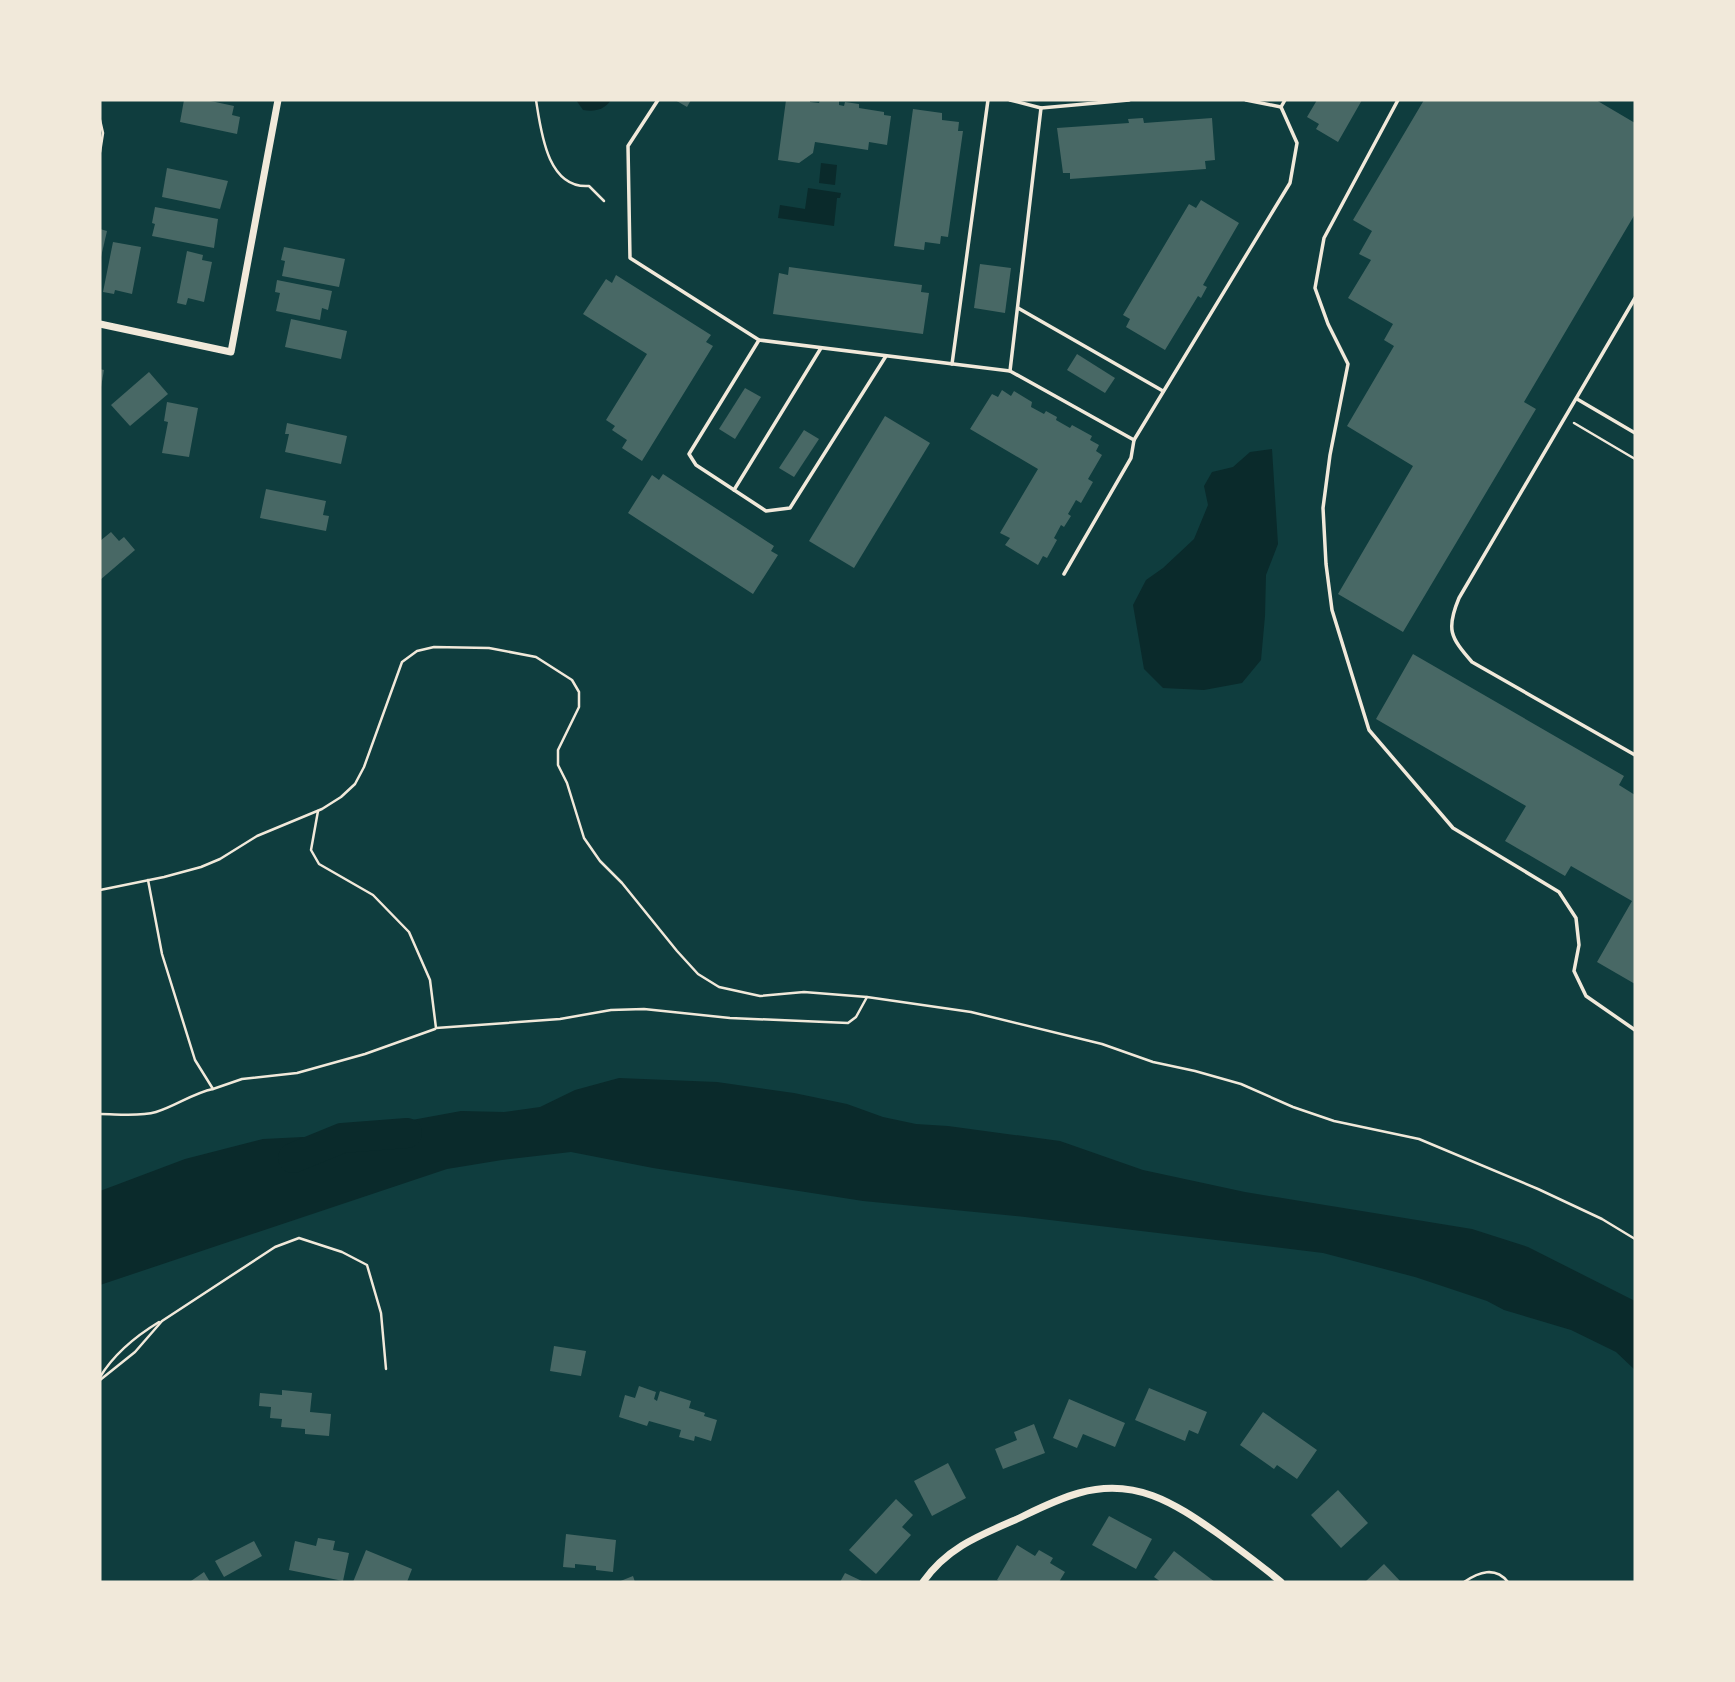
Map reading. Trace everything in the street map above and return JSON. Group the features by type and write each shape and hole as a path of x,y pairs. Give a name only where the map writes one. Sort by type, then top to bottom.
{"street":[{"path":"100,324 231,352 278,100"},
{"path":"924,1581 939,1562 958,1548 1053,1502 1080,1492 1127,1489 1176,1504 1281,1582"}],"lane":[{"path":"658,100 628,146 630,258 759,340 1010,371 1134,440"},
{"path":"952,364 988,100"},
{"path":"1010,100 1041,108 1129,100"},
{"path":"1246,100 1281,107"},
{"path":"1281,107 1285,100"},
{"path":"1398,100 1324,238 1315,288 1328,324 1348,364 1330,455 1323,508 1332,610 1369,730 1453,828 1559,892 1576,918 1579,945 1574,971 1586,996 1635,1030"},
{"path":"1064,574 1131,458 1134,440 1290,183 1297,143 1281,107"},
{"path":"1010,371 1041,108"},
{"path":"1635,298 1459,598 1450,619 1455,643 1472,662 1635,755"},
{"path":"1018,308 1163,391"},
{"path":"759,340 689,454 695,465 766,511 790,508 886,356"},
{"path":"734,490 821,348"},
{"path":"1576,399 1635,433"}],"path":[{"path":"536,100 551,164 564,180 576,187 589,186 604,201"},
{"path":"100,120 103,133 100,152"},
{"path":"1565,418 1635,459"},
{"path":"100,890 177,874 220,859 257,836 318,811 341,797 355,784 364,767 402,662 418,651 434,647 489,648 536,657 554,666 572,680 579,692 579,707 558,750 558,765 567,783 584,838 600,861 622,883 677,951 698,974 719,987 760,996 804,992 867,997 971,1012 1102,1044 1153,1062 1241,1084 1293,1107 1334,1121 1419,1139 1549,1194 1602,1219 1635,1239"},
{"path":"318,811 311,850 319,864 373,895 409,932 430,980 436,1028"},
{"path":"148,880 162,954 195,1060 213,1089"},
{"path":"100,1114 154,1113 179,1104 198,1092 242,1079 297,1073 365,1054 436,1028 644,1009 730,1018 848,1023 856,1017 867,997"},
{"path":"100,1378 107,1364 131,1341 275,1247 299,1238 342,1252 367,1265 381,1313 386,1369"},
{"path":"100,1378 135,1352 162,1321"},
{"path":"1464,1582 1476,1574 1490,1571 1502,1575 1508,1582"}],"water":[{"path":"576,100 611,100 602,108 591,111 583,110"},
{"path":"821,163 837,165 835,185 819,183"},
{"path":"808,188 841,193 840,198 837,198 834,226 778,218 780,205 805,209"},
{"path":"1272,449 1278,544 1266,575 1261,660 1242,683 1204,690 1163,688 1144,669 1133,605 1146,580 1194,539 1208,505 1204,486 1212,472 1233,467 1250,452"},
{"path":"619,1078 717,1082 794,1093 847,1104 883,1117 916,1124 1060,1141 1143,1170 1245,1192 1472,1229 1528,1247 1635,1301 1635,1370 1616,1352 1571,1330 1504,1310 1487,1301 1415,1277 1323,1253 1025,1217 863,1201 653,1168 571,1152 447,1169 100,1285 100,1191 185,1159 263,1139 303,1137 335,1144 349,1143 401,1122 461,1111 504,1112 540,1107 575,1090"}],"building":[{"path":"184,100 206,100 234,106 232,115 240,117 237,134 180,122"},
{"path":"675,100 691,100 687,107"},
{"path":"786,100 810,100 819,103 820,100 839,100 839,105 844,106 845,102 859,104 859,108 884,112 884,115 891,116 887,145 869,142 868,150 815,142 813,153 799,163 778,160"},
{"path":"1317,100 1362,100 1338,142 1316,129 1319,124 1307,117"},
{"path":"1424,100 1596,100 1635,123 1635,214 1524,402 1536,409 1403,632 1338,594 1413,466 1347,426 1394,346 1384,340 1393,324 1348,298 1371,260 1359,254 1372,231 1353,220"},
{"path":"913,109 942,113 942,120 959,122 958,131 963,131 948,237 941,236 940,244 925,242 924,250 894,246"},
{"path":"1143,118 1144,123 1212,118 1215,160 1205,161 1206,169 1070,179 1070,173 1063,173 1057,128 1129,123 1128,119"},
{"path":"167,168 228,181 220,209 162,197"},
{"path":"1201,200 1239,223 1203,285 1207,287 1201,298 1198,296 1165,350 1126,327 1130,319 1123,315 1189,204 1196,208"},
{"path":"155,207 218,219 214,248 152,236"},
{"path":"100,229 107,231 101,257 100,257"},
{"path":"113,242 141,247 132,294 115,290 114,294 103,292"},
{"path":"284,247 345,259 339,287 282,276"},
{"path":"187,251 203,255 202,260 212,262 204,302 188,298 186,305 177,303"},
{"path":"980,264 1011,268 1005,313 974,308"},
{"path":"789,267 922,285 921,292 929,293 923,334 773,314 779,273 788,275"},
{"path":"616,275 711,335 706,342 713,346 642,461 622,448 627,440 612,430 615,426 606,420 647,354 583,314 606,279 612,283"},
{"path":"277,280 332,291 328,310 322,308 320,320 276,311 280,293 275,292"},
{"path":"291,319 347,331 341,359 285,347"},
{"path":"1077,354 1115,378 1105,393 1067,370"},
{"path":"100,369 104,370 101,387 100,387"},
{"path":"149,372 168,394 130,426 111,405"},
{"path":"745,388 761,397 735,439 719,429"},
{"path":"1002,390 1011,396 1014,391 1032,402 1031,407 1044,414 1046,411 1070,428 1072,425 1092,436 1090,440 1099,445 1096,451 1102,455 1088,479 1093,482 1081,503 1076,500 1068,514 1071,516 1064,527 1061,525 1054,538 1057,540 1047,558 1043,556 1038,565 1005,545 1010,538 1000,533 1038,469 970,429 992,394 998,397"},
{"path":"167,402 198,408 189,457 162,453 168,422 164,421"},
{"path":"885,416 930,443 854,568 809,541"},
{"path":"287,423 347,436 341,464 285,452 289,434 285,434"},
{"path":"804,430 819,439 794,477 779,468"},
{"path":"663,474 774,546 771,551 778,555 753,594 628,513 652,475 659,480"},
{"path":"266,489 326,501 323,515 329,516 326,531 260,518"},
{"path":"111,532 119,541 124,537 135,550 100,580 100,541"},
{"path":"1413,654 1624,776 1619,785 1635,795 1635,984 1597,962 1632,901 1571,866 1565,876 1505,841 1526,806 1376,719"},
{"path":"554,1346 586,1351 581,1376 550,1371"},
{"path":"639,1386 656,1392 654,1399 657,1401 660,1391 691,1401 689,1408 717,1420 711,1441 695,1436 694,1441 679,1437 681,1430 649,1421 647,1426 619,1417 625,1395 635,1398"},
{"path":"1149,1388 1207,1412 1198,1434 1189,1430 1185,1441 1135,1420"},
{"path":"282,1390 312,1393 310,1412 331,1414 329,1436 305,1434 305,1429 281,1427 282,1419 270,1418 271,1407 259,1406 260,1393 282,1395"},
{"path":"1069,1399 1125,1423 1115,1447 1083,1434 1077,1448 1053,1438"},
{"path":"1263,1412 1317,1450 1297,1479 1277,1465 1274,1469 1240,1445"},
{"path":"1034,1424 1045,1453 1003,1469 995,1449 1017,1440 1014,1432"},
{"path":"948,1463 966,1498 932,1516 914,1481"},
{"path":"1338,1490 1368,1523 1341,1548 1311,1515"},
{"path":"896,1499 913,1515 902,1527 911,1535 876,1574 849,1550"},
{"path":"1109,1516 1152,1539 1136,1569 1092,1545"},
{"path":"566,1534 616,1540 613,1572 596,1570 596,1566 575,1564 575,1568 563,1567"},
{"path":"318,1538 335,1541 333,1550 349,1553 343,1581 289,1570 295,1541 316,1546"},
{"path":"254,1541 262,1556 224,1577 215,1561"},
{"path":"1017,1545 1035,1556 1039,1550 1053,1558 1050,1563 1065,1572 1059,1582 997,1580"},
{"path":"366,1550 412,1569 407,1582 353,1582"},
{"path":"1174,1551 1215,1582 1161,1582 1154,1577"},
{"path":"1384,1564 1401,1582 1365,1582"},
{"path":"204,1572 210,1582 191,1581"},
{"path":"845,1573 864,1582 840,1582"},
{"path":"633,1576 635,1582 618,1582"}],"waterway":[{"path":"293,1158 342,1138 407,1133"}]}
